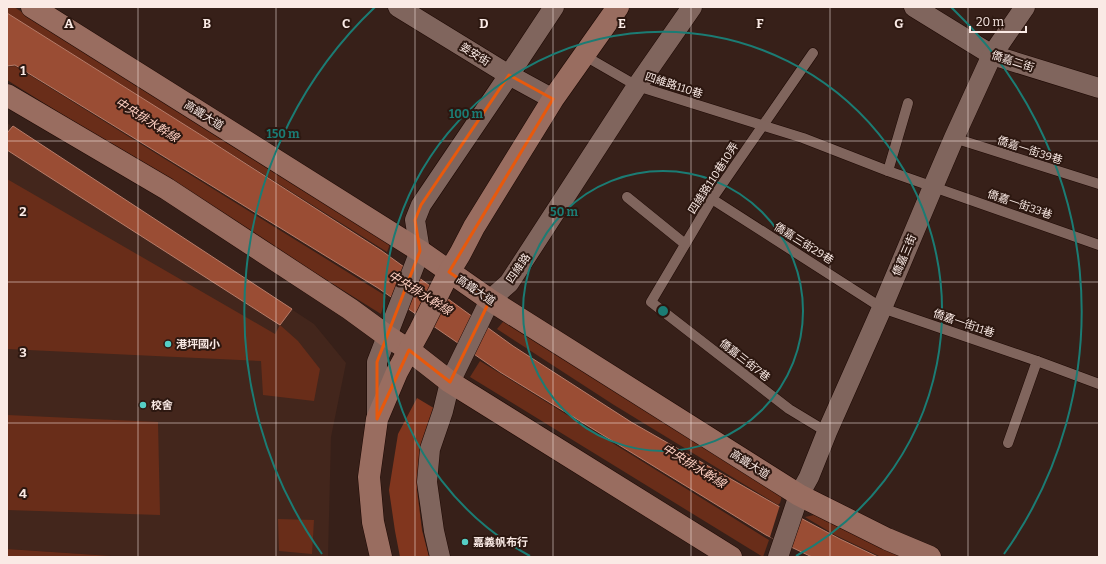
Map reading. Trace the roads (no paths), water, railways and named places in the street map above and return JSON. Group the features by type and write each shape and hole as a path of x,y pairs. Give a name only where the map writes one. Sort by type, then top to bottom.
{"street":[{"name":"高鐵大道","path":"32,7 420,251 490,300 797,501 930,557"},
{"name":"姜安街","path":"398,7 509,75 553,99"},
{"path":"381,557 373,522 369,477 377,419 377,362 420,251 415,220 420,205 554,7"},
{"path":"377,419 397,372 449,272 479,220 553,99 585,56 618,7"},
{"name":"四維路","path":"440,557 434,531 427,482 430,449 455,373 490,300 509,283 637,86 692,7"},
{"name":"僑嘉二街","path":"914,7 992,55 1099,88"},
{"name":"僑嘉三街","path":"778,556 797,501 809,477 954,138 992,55 1025,7"},
{"path":"9,99 167,189 350,309 390,327 409,350 455,373 731,557"}],"lane":[{"path":"762,126 813,52"},
{"name":"四維路110巷","path":"585,56 637,86 803,138 933,187"},
{"path":"888,171 908,103"},
{"name":"四維路110巷10弄","path":"651,302 712,199 762,126"},
{"name":"僑嘉一街39巷","path":"954,138 1099,184"},
{"name":"僑嘉一街33巷","path":"933,187 1099,245"},
{"path":"627,197 685,244"},
{"name":"僑嘉三街29巷","path":"712,199 882,308"},
{"name":"僑嘉三街7巷","path":"651,302 789,409 827,432"},
{"name":"僑嘉一街11巷","path":"882,308 1037,361 1099,384"},
{"path":"1008,443 1037,361"}],"water":[{"name":"中央排水幹線","path":"7,13 382,251 513,346 631,422 780,507 840,539 878,557 812,557 766,535 500,372 378,288 15,65 7,66"},
{"path":"13,126 292,309 280,325 7,150 7,133"}],"place":[{"name":"港坪國小","path":"168,344"},
{"name":"校舍","path":"143,405"},
{"name":"嘉義帆布行","path":"465,542"}]}
